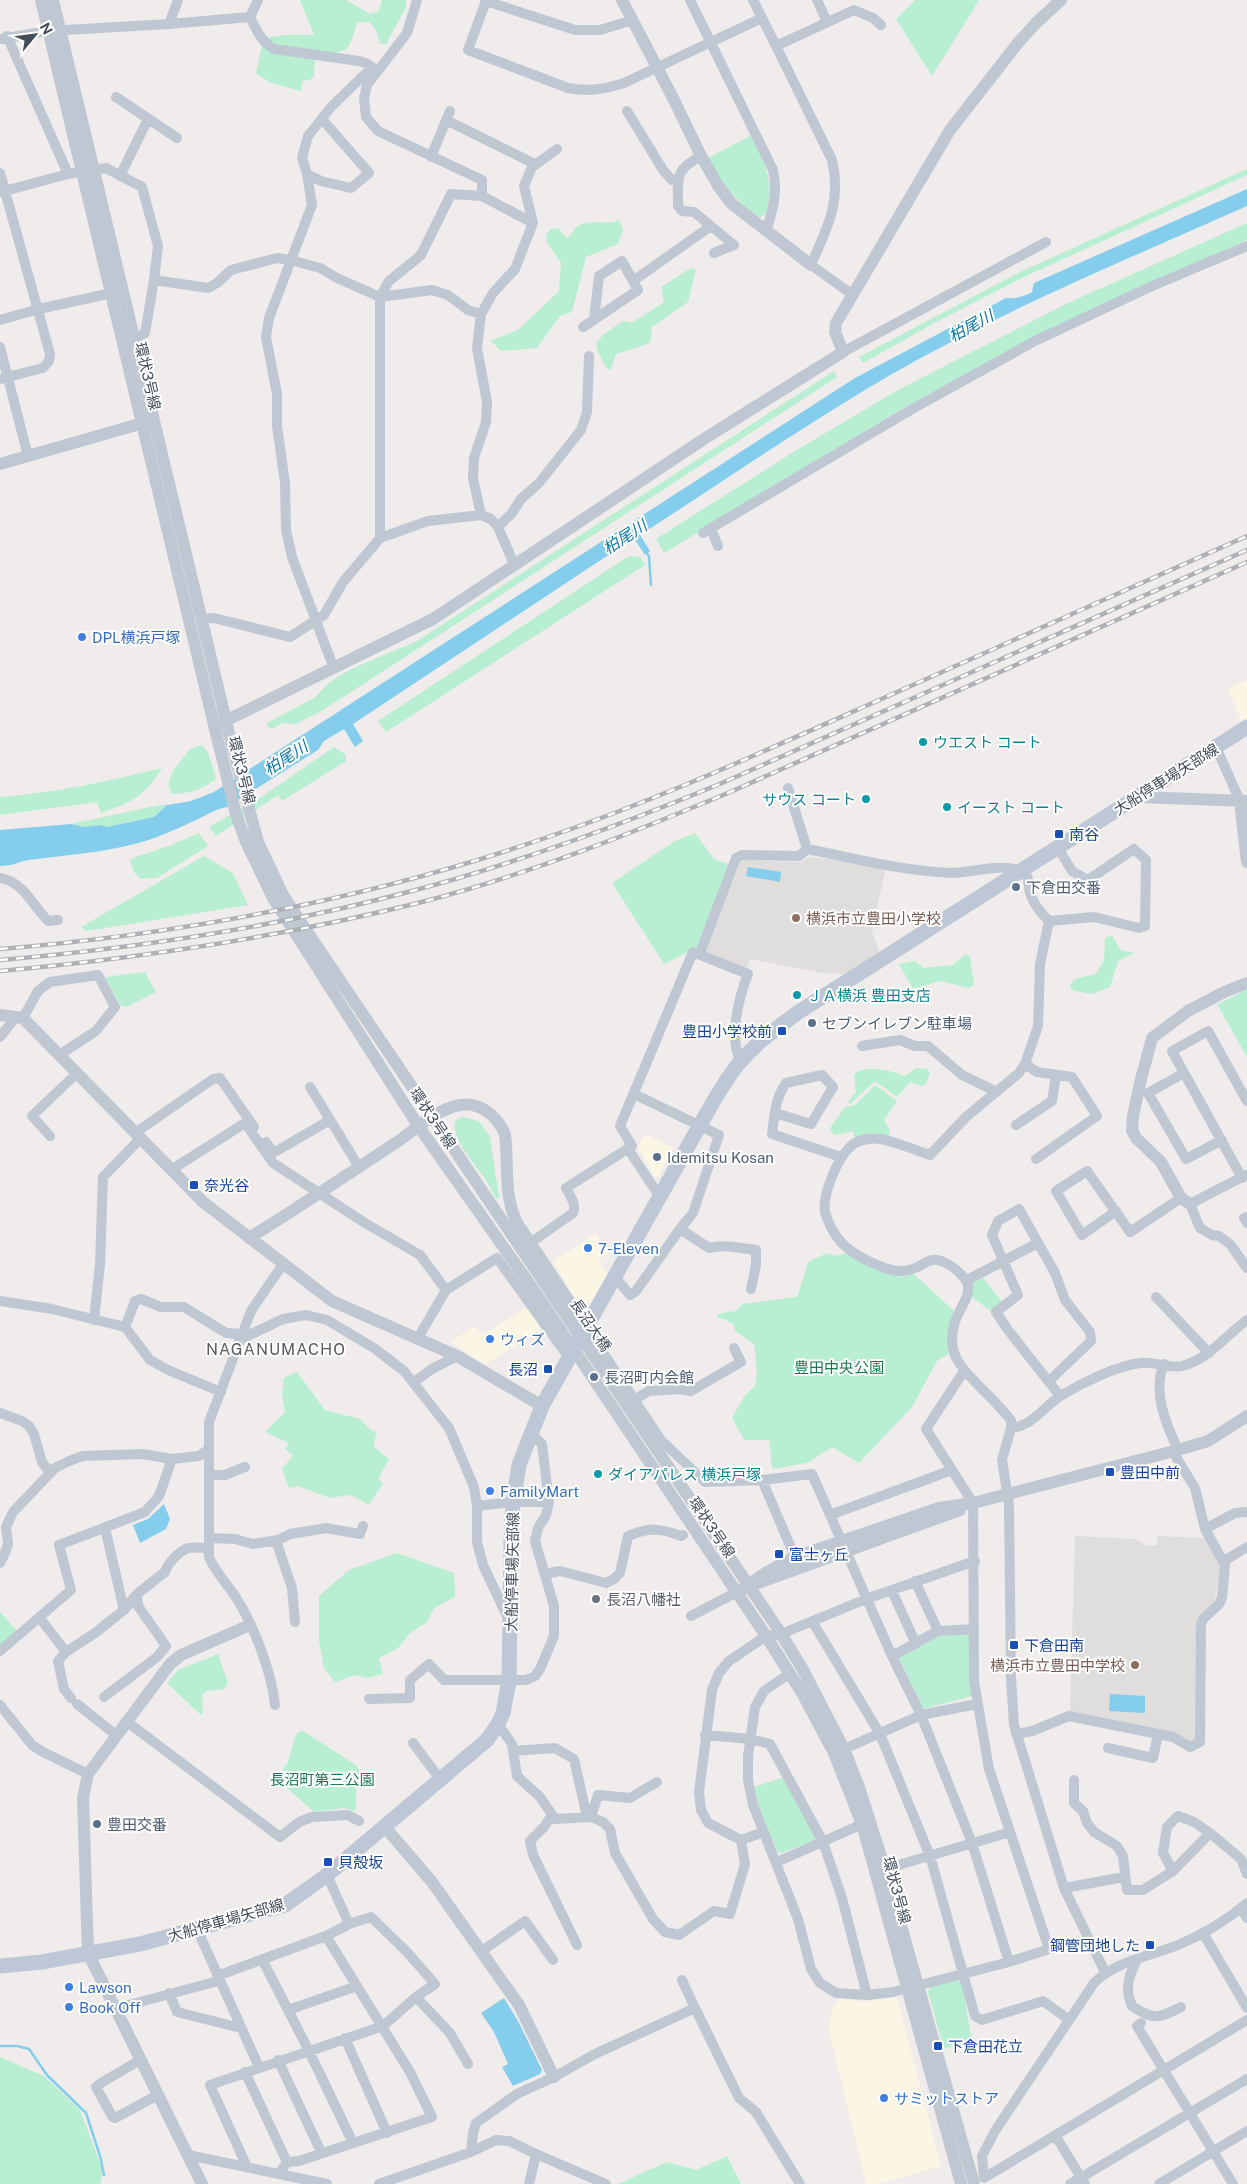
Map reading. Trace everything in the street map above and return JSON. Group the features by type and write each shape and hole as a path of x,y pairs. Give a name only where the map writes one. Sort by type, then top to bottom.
{"main road":[{"name":"大船停車場矢部線","path":"0,1966 42,1962 140,1944 285,1905 326,1875 476,1750 498,1724 504,1713 509,1681 513,1502 518,1465 530,1433 542,1406 614,1276 717,1096 741,1062 769,1034 796,1013 1247,728"}],"street":[{"name":"環状3号線","path":"41,0 54,31 130,341 215,726 227,751 258,842 279,886 432,1118"},
{"name":"環状3号線","path":"53,0 54,31"},
{"path":"169,24 178,0"},
{"path":"250,17 258,0"},
{"path":"417,0 407,33 367,85 364,98 366,117 378,131 482,180 482,196"},
{"path":"633,20 600,30 575,30 486,0 468,50 561,86 583,91 624,83 762,18"},
{"path":"622,0 701,156 719,187 732,204 853,295"},
{"path":"690,0 773,170 776,186 774,202 766,231"},
{"path":"753,0 832,160 837,178 834,210 811,265"},
{"path":"843,352 835,332 836,323 950,130 1018,43 1036,23 1062,0"},
{"path":"819,1 827,22"},
{"path":"776,46 854,10 873,18 881,26"},
{"path":"68,174 3,38 54,31 250,17"},
{"path":"250,17 260,36 267,45 274,49 359,61 368,64 376,72"},
{"path":"333,666 292,557 286,530 284,483 277,426 277,394 266,337 269,318 312,205 302,158 308,136 330,107 365,74 376,72"},
{"path":"116,97 177,138"},
{"path":"627,111 663,170 672,180 678,180"},
{"path":"431,157 448,115 535,164"},
{"path":"120,176 148,119"},
{"path":"306,174 320,182 352,188 368,173 322,119"},
{"path":"481,515 473,478 474,458 486,422 486,402 478,348 481,314 492,293 515,269 532,223 524,186 532,167 557,149"},
{"path":"701,156 684,165 678,180 678,206 682,211 694,212 734,245 714,253"},
{"path":"3,192 68,174 106,168 142,187 158,246 145,333 130,341"},
{"name":"環状3号線","path":"88,171 112,293 130,341"},
{"path":"0,173 3,192 39,309 50,354 49,361 43,368 4,378"},
{"path":"380,538 380,298 389,281 421,255 451,194 482,196 532,223"},
{"path":"633,281 711,226"},
{"path":"215,726 333,666 409,632 433,619 707,437 843,352 1046,242"},
{"path":"718,546 707,531 914,408 1035,341 1150,287 1247,246"},
{"path":"154,280 208,288 217,283 231,270 276,258 320,268 380,298 432,290 448,295 468,310 481,314"},
{"path":"583,327 594,320 638,290 622,261 599,276 594,320"},
{"path":"0,320 39,309 112,293"},
{"path":"0,347 4,378 28,456"},
{"path":"498,527 512,513 521,498 539,483 581,430 587,412 589,356"},
{"name":"環状3号線","path":"149,422 227,720 227,751 236,814 257,867 277,906 354,1023 419,1127 540,1299 700,1539 782,1634 802,1668 844,1749 911,1987 961,2184"},
{"path":"0,464 149,422"},
{"path":"201,619 214,618 290,637 324,615 343,582 380,538 428,521 481,515 491,519 498,527 514,564"},
{"path":"1216,747 1243,801 1247,862"},
{"path":"788,788 807,849"},
{"path":"1138,796 1243,801"},
{"path":"1049,922 1088,917 1139,928 1145,926 1146,860 1134,849 1088,880 1072,871 1058,848"},
{"path":"807,849 885,864 952,873 1000,868 1022,871 1028,877 1030,893 1037,908 1049,922"},
{"path":"700,953 736,858 742,855 799,856 807,849"},
{"path":"0,878 14,882 23,889 48,921 58,920"},
{"path":"1049,922 1040,964 1038,1026 1025,1064 1019,1073 966,1117 930,1155 873,1138 856,1143 841,1157 832,1178 825,1202 825,1211 836,1235 848,1249 868,1261 900,1271 939,1259 959,1272 966,1280 969,1290 954,1322 952,1337 954,1352 964,1371 1011,1420 1011,1428 1002,1460 1009,1505 1011,1678 1014,1725 1064,1888 1105,1972"},
{"path":"529,1244 573,1213 575,1209 574,1204 566,1188 632,1146 620,1126 694,952 748,974 741,993 735,1042 737,1054 741,1062"},
{"path":"0,1037 20,1017 38,991 50,982 98,975 115,1007 96,1031 60,1055"},
{"path":"1247,983 1224,992 1188,1011 1152,1038 1140,1083 1132,1130 1136,1138 1161,1162 1186,1201 1200,1228 1230,1244 1247,1268"},
{"path":"0,1015 20,1017 60,1055 203,1202 340,1306 457,1356 542,1406"},
{"path":"1116,1211 1082,1235 1056,1191 1087,1171 1116,1211 1130,1232 1186,1201 1244,1176 1172,1051 1208,1031 1247,1101"},
{"path":"862,1046 900,1040 915,1046 928,1046 962,1075 997,1092"},
{"path":"1025,1064 1037,1072 1072,1077 1097,1116 1036,1160"},
{"path":"1184,1073 1148,1093 1153,1102 1186,1159 1222,1140"},
{"path":"50,1136 32,1116 77,1074"},
{"path":"1016,1125 1052,1101 1056,1074"},
{"path":"775,1113 811,1124 833,1087 822,1075 786,1083 777,1096 772,1134 841,1157"},
{"path":"94,1320 100,1264 103,1176 138,1136 213,1079 220,1078 273,1153 330,1120"},
{"path":"310,1088 359,1167"},
{"path":"614,1276 630,1295 636,1291 693,1213 719,1135 634,1094"},
{"path":"249,1238 319,1194 432,1118 451,1108 468,1105 485,1110 497,1120 504,1134 506,1146 508,1200 517,1223 529,1244 661,1440 705,1482 762,1480 812,1474 866,1599 921,1715 972,1843 1009,1962"},
{"name":"長沼大橋","path":"432,1118 717,1540"},
{"path":"171,1170 245,1123 272,1163 319,1194 420,1255 446,1290"},
{"path":"628,1149 660,1197"},
{"path":"1049,1381 1091,1341 1090,1332 1065,1300 1055,1273 1019,1209 998,1221 992,1235 1018,1294 996,1312 1060,1396"},
{"path":"1247,1217 1244,1218 1247,1223"},
{"path":"680,1229 709,1248 715,1246 756,1250 756,1265 751,1289"},
{"path":"966,1280 1038,1244"},
{"path":"418,1338 446,1290 498,1258 570,1358"},
{"path":"275,1705 273,1683 250,1625 236,1597 213,1566 209,1543 208,1450 209,1422 240,1337 251,1312 283,1264"},
{"path":"1156,1297 1209,1353"},
{"path":"125,1327 135,1301 141,1299 161,1307 184,1307 226,1333 240,1337 283,1319 306,1315 327,1320 374,1348 414,1382 449,1428 474,1487 477,1506 477,1542 483,1565 502,1602 511,1626"},
{"path":"0,1302 52,1309 125,1327 150,1360 168,1370 221,1392"},
{"path":"1011,1428 1020,1428 1060,1396 1083,1384 1123,1368 1141,1363 1180,1367 1204,1357 1247,1320"},
{"path":"634,1400 649,1391 679,1389 691,1391 741,1362 734,1348"},
{"path":"414,1382 432,1369 457,1356"},
{"path":"1016,1734 1032,1731 1068,1716 1173,1737 1190,1747 1200,1742 1201,1625 1203,1619 1222,1598 1226,1568 1224,1561 1205,1529 1194,1488 1175,1451 1166,1424 1160,1390 1160,1374 1164,1364"},
{"path":"964,1371 926,1429 974,1503 974,1681 977,1704 989,1769 1049,1949"},
{"path":"0,1413 22,1421 29,1426 34,1434 42,1462 50,1473"},
{"path":"691,1616 743,1589 843,1546 939,1508 974,1503 1175,1451 1208,1441 1247,1416"},
{"path":"369,1699 410,1698 410,1680 429,1664 444,1680 509,1681 526,1680 535,1676 554,1636 554,1606 535,1541 538,1528 546,1515 549,1502 542,1444 530,1433"},
{"path":"0,1563 8,1544 6,1527 13,1512 50,1473 69,1461 83,1456 142,1454 172,1459 199,1456 208,1450"},
{"path":"0,1651 72,1590 59,1545 145,1512 159,1496 172,1459"},
{"path":"209,1475 225,1474 245,1467"},
{"path":"830,1515 952,1470"},
{"path":"762,1480 796,1557"},
{"path":"477,1506 513,1502 549,1502"},
{"path":"1205,1529 1235,1513 1247,1512"},
{"path":"116,1735 74,1701 64,1689 58,1661 66,1652 96,1633 124,1610 137,1594 166,1572 166,1567 179,1553 187,1548 209,1543 235,1539 253,1544 276,1541 290,1534 326,1528 360,1534 363,1526"},
{"path":"105,1528 124,1610"},
{"path":"545,1574 560,1572 606,1583 620,1573 628,1536 643,1530 660,1529 681,1536 684,1535"},
{"name":"環状3号線","path":"717,1540 766,1636 790,1674 834,1753 866,1822 885,1869 911,1987 974,2184"},
{"path":"276,1541 292,1588 295,1622"},
{"path":"743,1589 767,1572 796,1557 843,1546"},
{"path":"1224,1561 1247,1547"},
{"path":"764,1832 741,1840 708,1823 701,1810 699,1792 705,1735 712,1690 719,1673 730,1661 766,1636 782,1634 866,1599 975,1561"},
{"path":"915,1581 938,1631"},
{"path":"892,1591 916,1644"},
{"path":"104,1697 157,1657 166,1646 138,1606 137,1594"},
{"path":"40,1616 66,1652"},
{"path":"812,1621 880,1734 930,1856 975,2016 982,2020 1043,2001 1068,2020"},
{"path":"202,2184 88,1953 83,1798 88,1774 170,1664 181,1655 250,1625"},
{"path":"892,1656 938,1631 974,1629"},
{"path":"790,1674 764,1691 758,1699 752,1724 748,1756 748,1780 753,1805 798,1918 811,1970 820,1983 836,1994 867,1995 911,1987 1009,1962 1049,1949 1089,1940"},
{"path":"844,1749 921,1715 977,1704"},
{"path":"0,1705 32,1745 88,1774"},
{"path":"126,1721 280,1837 299,1822 312,1817 348,1815 359,1821"},
{"path":"498,1724 512,1744 517,1776 540,1797 555,1819 589,1817 603,1822 610,1829 615,1853 654,1919 665,1932 679,1935 714,1911 730,1914 745,1864 741,1840"},
{"path":"1108,1748 1153,1758 1158,1734"},
{"path":"705,1735 751,1739 770,1744 823,1842 842,1898 867,1995"},
{"path":"413,1744 440,1779"},
{"path":"513,1751 555,1748 574,1759 589,1817"},
{"path":"1074,1780 1074,1803 1083,1811 1087,1823 1094,1832 1117,1846 1123,1856 1127,1890 1143,1890 1173,1870 1210,1833"},
{"path":"589,1817 598,1795 630,1798 657,1782"},
{"path":"552,1815 544,1827 530,1841 533,1855 576,1945"},
{"path":"1173,1870 1163,1853 1167,1827 1178,1816 1194,1822 1241,1859 1247,1874"},
{"path":"777,1862 866,1822"},
{"path":"384,1826 432,1882 519,2004 554,2077"},
{"path":"885,1869 1010,1832"},
{"path":"326,1875 349,1924"},
{"path":"1064,1888 1124,1877"},
{"path":"1245,1910 1203,1933 1105,1972 1094,1983 995,2131 982,2156 984,2178 1247,2020"},
{"path":"114,2009 218,1978 326,1936 349,1924 372,1917 407,1952 435,1984 416,1996 383,2026 278,2060 210,2085 247,2168"},
{"path":"482,1951 525,1921 553,1960"},
{"path":"197,1929 259,2067"},
{"path":"1203,1933 1247,2008"},
{"path":"287,2162 299,2161 320,2152 432,2118 410,2072 326,1936"},
{"path":"1137,1960 1128,1977 1127,1991 1132,2006 1150,2016 1161,2018 1181,2007"},
{"path":"263,1961 309,2050 353,2142"},
{"path":"682,1980 739,2098 756,2112 800,2184"},
{"path":"288,2010 357,1986"},
{"path":"169,1993 177,2012 241,2028"},
{"path":"416,1996 450,2033 468,2064"},
{"path":"471,2152 474,2127 480,2120 517,2094 554,2077 595,2054 695,2008"},
{"path":"1141,2023 1137,2026 1233,2184"},
{"path":"345,2038 387,2133"},
{"path":"140,2060 101,2082 96,2087 98,2093 115,2118 158,2095"},
{"path":"278,2060 320,2152"},
{"path":"245,2072 287,2162"},
{"path":"1070,2184 1083,2181 1247,2079"},
{"path":"1159,2184 1247,2131"},
{"path":"1055,2135 1083,2181"},
{"path":"379,2184 471,2152 496,2140 509,2141 606,2184"},
{"path":"188,2154 327,2184"},
{"path":"529,2184 536,2154"},
{"path":"279,2174 287,2162"}],"shaded area":[{"path":"1247,680 1247,719 1242,722 1228,689"},
{"name":"横浜市立豊田小学校","path":"809,857 871,864 886,868 872,931 880,955 848,974 821,973 750,959 746,969 707,954 705,951 739,863 744,860 801,862"},
{"path":"645,1134 674,1148 658,1177 655,1177 638,1147"},
{"path":"596,1234 608,1254 598,1260 607,1274 591,1302 579,1304 553,1261"},
{"name":"ウィズ","path":"528,1307 541,1329 485,1364 450,1342 475,1326 482,1335"},
{"name":"横浜市立豊田中学校","path":"1075,1536 1135,1539 1147,1546 1157,1545 1157,1536 1204,1538 1222,1567 1214,1601 1200,1619 1196,1739 1189,1743 1070,1711"},
{"name":"サミットストア","path":"897,1997 941,2166 879,2184 866,2184 829,2030 832,2008 840,1998 864,2002"}],"green space":[{"path":"300,0 346,0 370,14 379,11 382,0 406,0 406,7 386,44 380,44 376,30 369,22 357,22 351,41 345,50 315,56 314,77 302,81 301,91 271,83 256,73 262,46 266,38 285,35 314,35"},
{"path":"915,0 979,0 932,76 896,19"},
{"path":"752,135 769,181 767,212 761,217 749,210 735,197 708,158"},
{"path":"1247,169 1247,175 1026,276 938,321 863,363 859,357 1018,273"},
{"path":"619,220 623,230 618,244 586,257 572,312 560,316 537,348 501,351 491,341 518,330 559,291 561,263 547,242 546,234 551,229 558,228 567,239 577,227 583,224"},
{"path":"1247,223 1247,240 1011,350 905,407 664,553 656,539 795,451 898,390 1068,303"},
{"path":"691,268 696,270 688,302 652,327 650,343 616,354 611,369 607,369 598,352 596,343 604,334 623,321 632,323 664,302 661,287"},
{"path":"834,371 837,377 320,712 295,724 283,723 272,729 267,726 267,723 314,698 330,682 351,669 417,641"},
{"path":"629,556 640,557 645,565 386,732 378,721"},
{"path":"202,745 208,752 216,779 206,786 195,790 172,794 168,784 173,771 190,749"},
{"path":"334,747 346,755 346,761 282,801 278,795 216,836 209,827 260,798"},
{"path":"162,768 150,785 137,797 101,813 97,802 0,815 0,797 102,782"},
{"path":"167,805 154,817 107,827 100,825 85,827 71,824"},
{"path":"199,833 208,846 157,878 140,879 134,872 130,859 169,846"},
{"path":"695,833 714,859 731,865 700,946 664,964 612,883 675,841"},
{"path":"204,856 233,873 248,905 87,931 81,927"},
{"path":"1112,935 1120,950 1134,953 1118,961 1110,987 1092,994 1072,990 1070,984 1075,979 1096,974 1104,960 1105,938"},
{"path":"965,955 970,956 974,984 969,988 941,981 913,989 899,964 915,961 924,968 953,965"},
{"path":"145,972 156,992 127,1007 121,1006 105,977"},
{"path":"1247,990 1247,1057 1217,1004"},
{"path":"916,1068 927,1069 930,1073 926,1084 922,1086 910,1082 897,1097 875,1081 850,1104 848,1102 856,1092 854,1075 859,1071 879,1069 905,1076"},
{"path":"875,1085 897,1101 884,1120 890,1131 888,1139 855,1140 853,1131 834,1135 830,1128 845,1107 855,1105"},
{"path":"462,1117 479,1121 490,1137 499,1198 496,1199 459,1141 456,1134 455,1121"},
{"name":"豊田中央公園","path":"827,1253 836,1256 846,1253 900,1277 914,1274 954,1311 950,1324 950,1353 937,1361 912,1407 859,1463 832,1447 807,1463 772,1469 769,1440 744,1440 732,1418 745,1395 755,1386 757,1371 754,1344 735,1331 734,1324 718,1317 717,1314 736,1311 742,1304 796,1297 808,1262"},
{"path":"983,1278 1003,1303 992,1312 972,1297 972,1283"},
{"path":"297,1372 325,1410 360,1419 372,1431 377,1432 373,1446 389,1459 378,1479 383,1483 369,1505 348,1495 330,1498 298,1486 289,1488 282,1469 293,1455 285,1449 289,1443 265,1432 285,1412 282,1394 284,1378"},
{"path":"397,1553 454,1573 455,1597 434,1608 427,1622 409,1634 398,1648 379,1658 383,1674 367,1678 355,1675 335,1682 324,1668 319,1641 319,1596 349,1570"},
{"path":"0,1612 18,1632 0,1648"},
{"path":"968,1634 970,1637 972,1696 923,1709 898,1656 939,1635"},
{"path":"218,1654 228,1683 224,1689 207,1691 202,1694 203,1713 201,1715 167,1683 178,1670"},
{"name":"長沼町第三公園","path":"303,1731 356,1765 362,1776 356,1781 356,1811 344,1808 314,1812 277,1779 288,1762 298,1732"},
{"path":"785,1777 816,1838 814,1841 781,1853 778,1852 762,1820 754,1787"},
{"path":"958,1980 962,1983 972,2041 944,2049 928,1992 930,1987"},
{"path":"0,2057 44,2076 80,2110 103,2171 100,2184 0,2184"},
{"path":"727,2156 741,2184 618,2184 667,2162 696,2170"}],"water":[{"name":"柏尾川","path":"1247,189 1247,206 1023,306 935,350 828,413 640,535 650,551 645,555 634,538 353,724 363,741 355,747 344,729 324,741 318,750 227,807 157,837 110,849 29,860 0,866 0,830 71,824 84,827 100,825 107,827 154,817 167,805 191,801 214,792 855,378 1006,298 1019,297 1032,292 1034,283"},
{"path":"748,867 781,872 780,882 746,876"},
{"path":"164,1504 170,1519 166,1529 140,1543 133,1525 148,1519"},
{"path":"1110,1694 1145,1696 1145,1713 1109,1711"},
{"path":"504,1998 518,2021 542,2070 540,2074 513,2086 502,2067 508,2064 494,2032 481,2013"}],"waterway":[{"path":"645,550 649,556 651,585"},
{"path":"0,2046 17,2046 29,2049 47,2075 86,2113 104,2175"}],"railway":[{"path":"0,949 145,933 289,908 361,892 502,852 610,815 725,768 1247,536"},
{"path":"0,960 156,942 310,915 412,891 530,856 646,814 722,783 1247,550"},
{"path":"0,971 106,960 263,936 418,903 497,880 613,839 728,793 1247,562"}],"place":[{"name":"DPL横浜戸塚","path":"82,637"},
{"name":"ウエスト コート","path":"923,742"},
{"name":"サウス コート","path":"866,799"},
{"name":"イースト コート","path":"947,807"},
{"name":"南谷","path":"1059,834"},
{"name":"下倉田交番","path":"1016,887"},
{"name":"横浜市立豊田小学校","path":"796,918"},
{"name":"ＪＡ横浜 豊田支店","path":"797,995"},
{"name":"セブンイレブン駐車場","path":"812,1023"},
{"name":"豊田小学校前","path":"782,1031"},
{"name":"Idemitsu Kosan","path":"657,1157"},
{"name":"奈光谷","path":"194,1185"},
{"name":"7-Eleven","path":"588,1248"},
{"name":"ウィズ","path":"490,1339"},
{"name":"長沼","path":"548,1369"},
{"name":"長沼町内会館","path":"594,1377"},
{"name":"豊田中前","path":"1110,1472"},
{"name":"ダイアパレス 横浜戸塚","path":"598,1474"},
{"name":"FamilyMart","path":"490,1491"},
{"name":"富士ヶ丘","path":"779,1554"},
{"name":"長沼八幡社","path":"596,1599"},
{"name":"下倉田南","path":"1014,1645"},
{"name":"横浜市立豊田中学校","path":"1135,1665"},
{"name":"豊田交番","path":"97,1824"},
{"name":"貝殻坂","path":"328,1862"},
{"name":"鋼管団地した","path":"1150,1945"},
{"name":"Lawson","path":"69,1987"},
{"name":"Book Off","path":"69,2007"},
{"name":"下倉田花立","path":"938,2046"},
{"name":"サミットストア","path":"884,2098"}],"district":[{"name":"NAGANUMACHO","path":"276,1349"}]}
